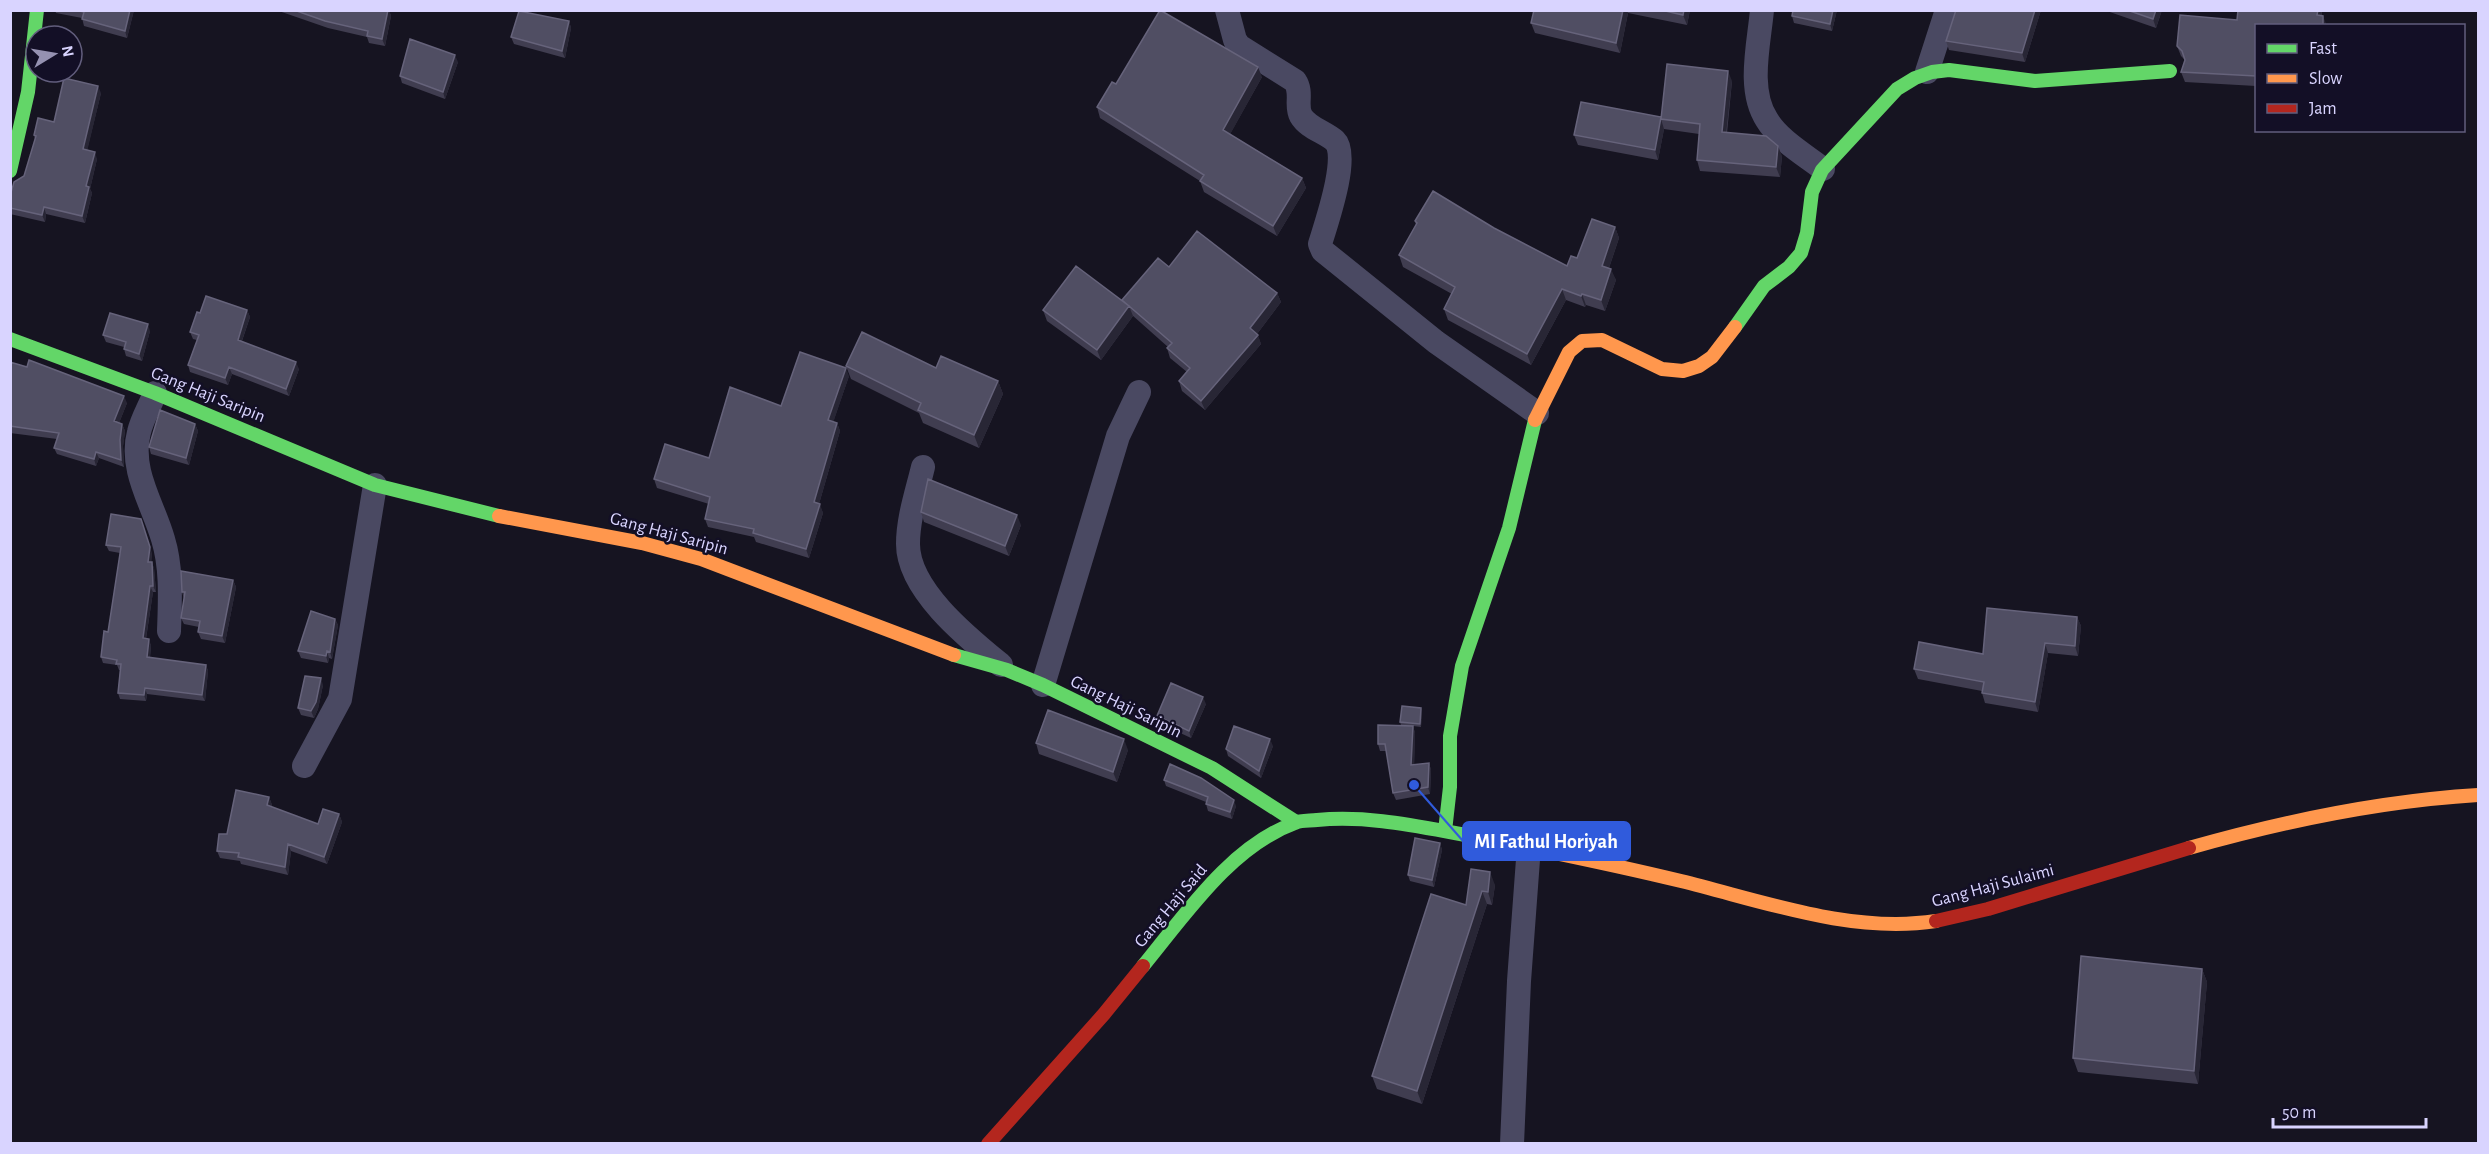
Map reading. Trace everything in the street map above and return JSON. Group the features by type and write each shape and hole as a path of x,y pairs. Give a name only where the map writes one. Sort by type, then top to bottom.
{"street":[{"path":"10,171 26,108 35,57 37,10"},
{"path":"1227,10 1235,40 1239,46 1295,81 1299,88 1300,114 1305,121 1337,143 1341,152 1335,192 1320,244 1323,251 1436,342 1537,413"},
{"path":"1762,10 1756,75 1760,105 1767,120 1777,132 1823,169"},
{"path":"1927,72 1947,10"},
{"path":"1445,831 1450,786 1450,736 1462,666 1509,528 1537,413 1569,352 1582,341 1602,340 1672,372 1699,367 1708,361 1721,350 1763,288 1800,256 1805,238 1808,201 1823,169 1897,89 1910,79 1927,72 1965,70 2034,81 2170,71"},
{"name":"Gang Haji Saripin","path":"10,339 155,393 375,485 485,514 621,538 701,559 754,577 936,650 1007,670 1212,768 1296,822"},
{"path":"1042,685 1118,436 1139,392"},
{"path":"155,393 139,430 136,456 148,503 164,540 170,583 169,631"},
{"path":"923,467 910,518 908,546 920,585 974,643 1007,670"},
{"path":"304,766 340,699 375,485"},
{"name":"Gang Haji Sulaimi","path":"1445,831 1600,861 1845,921 1874,924 1918,923 1947,919 1997,906 2285,821 2375,803 2440,796 2478,795"},
{"name":"Gang Haji Said","path":"988,1143 1104,1014 1215,879 1258,842 1296,822 1330,819 1385,820 1445,831"},
{"path":"1512,1143 1519,981 1529,846"}],"building":[{"path":"76,10 130,10 125,31 82,19 84,12"},
{"path":"294,10 388,10 382,39 367,36 368,31 325,21"},
{"path":"1160,10 1258,67 1223,130 1302,178 1273,226 1200,181 1204,175 1097,107 1112,82 1116,84"},
{"path":"1534,10 1623,10 1616,43 1531,23"},
{"path":"1661,10 1684,10 1683,15"},
{"path":"1793,10 1833,10 1830,24 1792,16"},
{"path":"1956,10 2035,10 2022,53 1946,41"},
{"path":"2127,10 2156,10 2153,19"},
{"path":"2238,10 2318,10 2317,15 2323,16 2323,24 2255,24 2255,76 2181,72 2185,60 2182,51 2177,46 2180,15 2237,20"},
{"path":"519,11 569,21 562,51 511,37"},
{"path":"410,39 455,55 443,92 400,76"},
{"path":"1667,64 1728,71 1722,132 1766,136 1778,146 1776,167 1697,160 1700,124 1661,119"},
{"path":"84,83 98,86 83,149 95,152 86,186 89,187 82,216 44,207 42,215 10,208 10,196 14,182 24,176 36,136 34,135 38,118 54,122 63,84"},
{"path":"1581,102 1661,117 1655,150 1574,135"},
{"path":"1433,191 1494,228 1567,266 1571,256 1577,258 1592,219 1615,227 1602,266 1611,269 1601,300 1562,289 1527,354 1444,309 1455,287 1399,255 1417,223 1415,221"},
{"path":"1197,231 1277,293 1250,328 1258,335 1201,401 1179,381 1190,368 1167,348 1172,343 1122,300 1158,258 1169,267"},
{"path":"1076,266 1129,306 1097,350 1043,310"},
{"path":"206,296 247,310 238,340 296,362 286,389 229,367 225,378 188,365 199,335 190,332"},
{"path":"110,313 148,324 139,354 124,349 126,342 103,335"},
{"path":"862,332 936,368 941,356 998,381 974,435 918,410 921,403 846,366"},
{"path":"800,352 846,368 828,420 837,423 814,502 820,504 806,549 753,533 754,529 705,519 710,497 654,479 665,444 709,458 730,387 781,406"},
{"path":"29,360 124,396 114,421 122,424 121,460 96,452 94,459 54,448 59,433 10,426 10,362 27,367"},
{"path":"160,410 195,424 186,458 149,447"},
{"path":"928,479 1017,515 1005,546 921,512"},
{"path":"111,514 141,519 150,547 148,562 152,562 153,586 150,586 143,638 149,639 147,657 206,665 202,695 145,688 144,695 118,693 121,664 116,664 117,660 101,657 104,631 108,632 121,547 106,545"},
{"path":"181,571 233,580 222,636 198,632 200,621 181,618 185,592 182,592"},
{"path":"1987,608 2077,617 2075,646 2045,643 2035,702 1982,693 1984,682 1914,669 1919,642 1983,654"},
{"path":"311,611 335,619 330,652 327,651 326,656 298,651"},
{"path":"305,676 321,678 316,702 311,711 298,708"},
{"path":"1171,683 1203,697 1189,731 1157,716"},
{"path":"1402,706 1421,708 1420,724 1400,722"},
{"path":"1048,710 1124,739 1113,772 1036,743"},
{"path":"1378,725 1413,726 1411,765 1429,763 1428,787 1393,793 1385,744 1378,744"},
{"path":"1234,726 1270,739 1259,771 1226,749"},
{"path":"1170,764 1201,778 1234,800 1230,812 1206,804 1208,797 1164,780"},
{"path":"236,790 269,797 267,805 318,824 323,809 339,814 324,857 288,844 285,867 238,857 239,853 217,851 219,834 227,834"},
{"path":"1415,838 1440,843 1432,880 1408,875"},
{"path":"1471,869 1490,872 1488,892 1482,891 1417,1091 1372,1076 1431,894 1466,905"},
{"path":"2081,956 2202,969 2194,1071 2073,1058"}],"traffic: fast":[{"path":"10,171 28,92 37,10"},
{"path":"1735,327 1764,286 1789,267 1801,253 1807,233 1812,192 1822,170 1897,89 1915,78 1932,72 1949,70 2035,81 2170,71"},
{"path":"10,339 155,393 375,485 499,516"},
{"path":"1445,831 1450,787 1450,736 1462,666 1509,528 1535,420"},
{"path":"954,655 1007,670 1043,685 1212,768 1296,822"},
{"path":"1143,966 1193,904 1230,865 1250,848 1297,822 1337,819 1376,820 1472,836"}],"traffic: slow":[{"path":"1535,420 1569,352 1582,341 1602,340 1662,369 1683,371 1699,366 1712,357 1735,327"},
{"path":"499,516 642,543 701,559 954,655"},
{"path":"2189,848 2260,829 2368,807 2478,795"},
{"path":"1472,836 1629,869 1807,913 1872,923 1904,924 1936,921"}],"traffic: jam":[{"path":"1936,921 1988,909 2189,848"},
{"path":"988,1144 1104,1014 1143,966"}],"place":[{"name":"MI Fathul Horiyah","path":"1414,785"}]}
